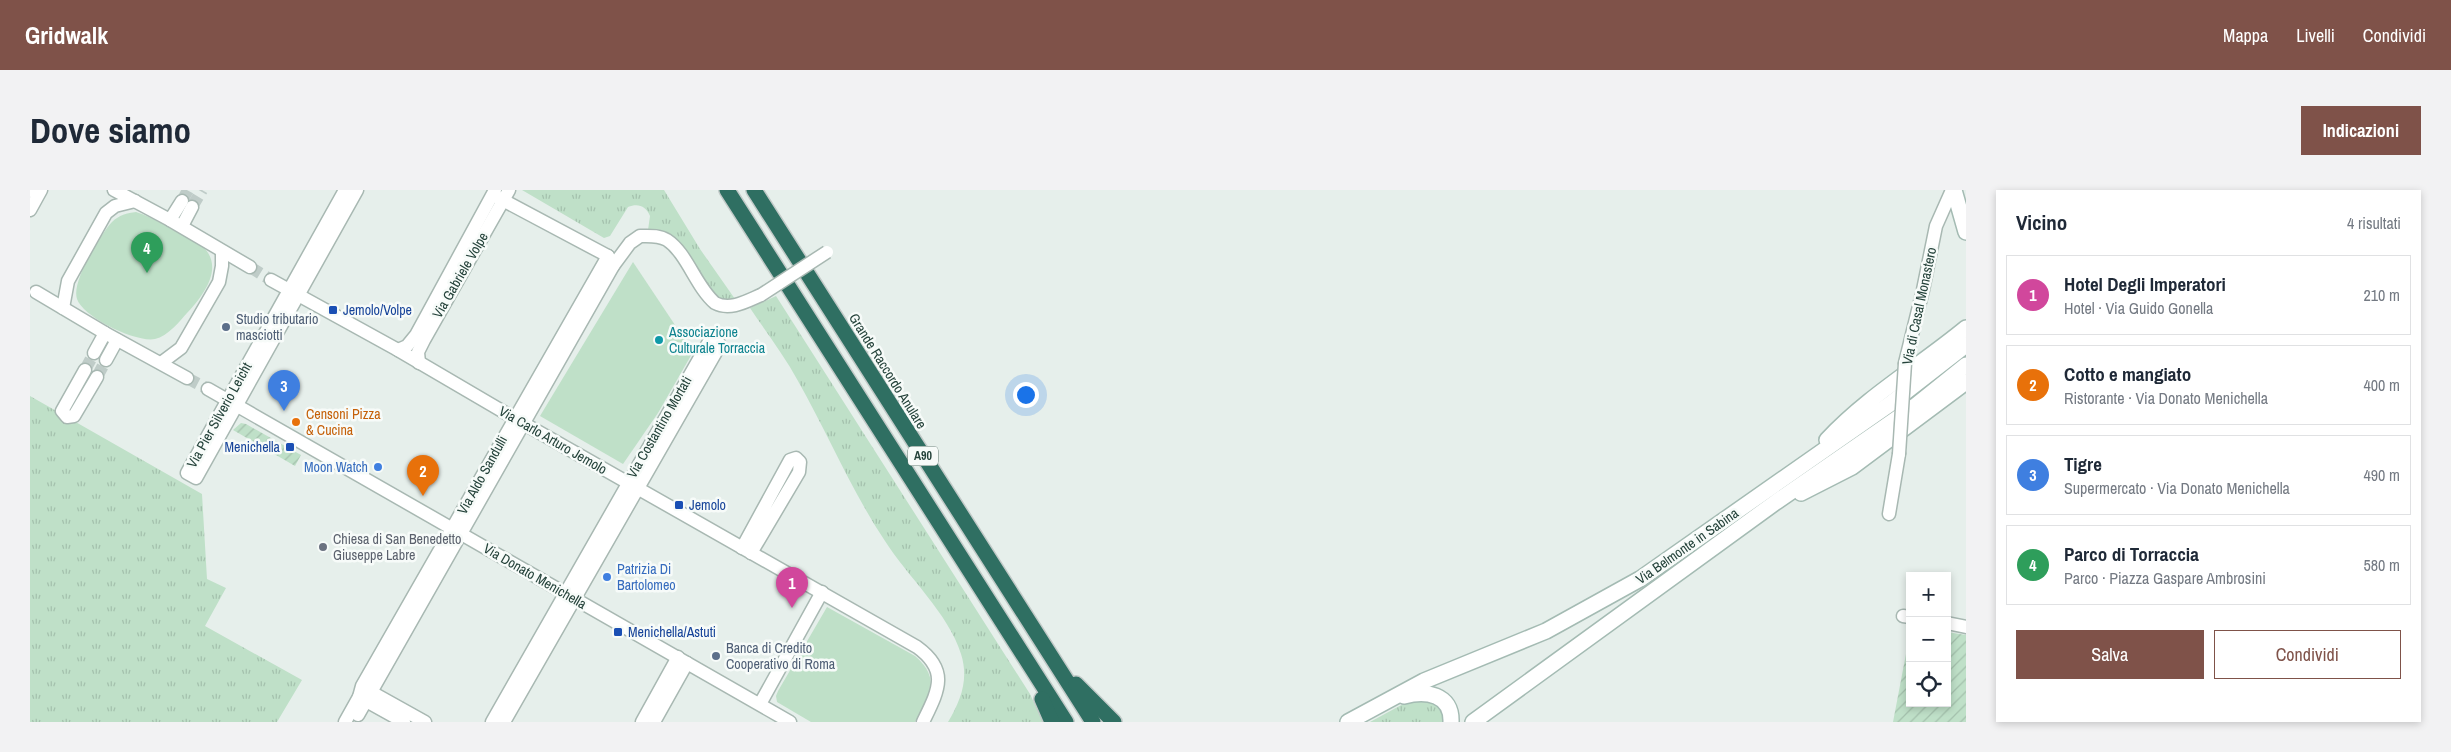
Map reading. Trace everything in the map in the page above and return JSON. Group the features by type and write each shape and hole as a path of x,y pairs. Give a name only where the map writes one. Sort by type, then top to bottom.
{"highway":[{"name":"A90","path":"727,190 1066,722"},
{"name":"Grande Raccordo Anulare","path":"754,190 1093,722"},
{"path":"1019,650 1052,722"},
{"path":"1052,659 1114,722"}],"main road":[{"path":"1953,190 1966,232"},
{"path":"1808,461 1846,420 1966,328"},
{"name":"Via Belmonte in Sabina","path":"1348,722 1433,677 1536,636 1616,594 1658,567 1927,377 1966,345"},
{"name":"Via Belmonte in Sabina","path":"1473,722 1776,502 1915,406 1966,365"},
{"path":"1776,502 1845,472 1966,382"},
{"name":"Via Belmonte in Sabina","path":"1382,703 1418,694 1435,694 1442,698 1449,707 1451,722"}],"street":[{"path":"30,210 42,190"},
{"path":"114,190 182,226 222,252 250,267"},
{"name":"Via Pier Silverio Leicht","path":"294,292 345,190"},
{"name":"Via Pier Silverio Leicht","path":"232,403 186,473 196,478 232,403 294,292 357,190"},
{"name":"Via di Casal Monastero","path":"1889,514 1899,454 1905,363 1936,226 1953,190"},
{"path":"497,193 610,261"},
{"name":"Via Gabriele Volpe","path":"398,350 407,346 416,335 497,193"},
{"name":"Via Gabriele Volpe","path":"419,363 418,352 497,193"},
{"path":"63,308 68,282 106,213 115,206 135,201"},
{"path":"170,220 187,204 182,226"},
{"name":"Via Aldo Sandulli","path":"345,722 365,694 610,261 640,236 653,236 668,240 715,303 720,306 735,305 761,295 827,252"},
{"path":"160,363 181,348 218,282 222,266 222,252"},
{"name":"Via Carlo Arturo Jemolo","path":"271,280 398,350 917,647 930,658 937,674 939,685 937,694 923,722"},
{"path":"36,292 187,378"},
{"path":"94,353 105,333"},
{"path":"106,360 118,340"},
{"name":"Via Costantino Mortati","path":"492,722 569,596 632,485 710,340 717,340 720,345 632,485"},
{"path":"85,370 62,411 67,417 74,416 97,377"},
{"name":"Via Donato Menichella","path":"208,389 785,720"},
{"path":"796,458 800,462 799,472 747,550 790,460 796,458"},
{"path":"760,704 822,592"},
{"name":"Via Costantino Mortati","path":"504,722 569,596"},
{"path":"1951,624 1966,627"},
{"path":"642,722 682,660"},
{"path":"654,722 682,660"},
{"path":"365,694 404,722"},
{"path":"365,694 425,722"},
{"name":"Via Aldo Sandulli","path":"355,722 365,694"}],"green space":[{"path":"522,190 664,190 700,249 735,299 727,300 718,297 703,281 679,246 669,239 648,230 650,216 641,206 628,207 610,236 604,238"},
{"path":"136,212 148,216 200,245 211,258 211,275 204,292 173,328 155,339 136,337 99,321 81,306 77,299 76,291 82,271 101,237 117,218"},
{"path":"633,262 693,352 658,413 623,464 540,416"},
{"path":"776,296 1030,694 1043,722 948,722 957,706 964,681 963,663 955,639 947,624 894,554 873,522 850,482 793,371 750,308"},
{"path":"30,396 202,494 207,579 226,588 205,626 302,680 277,722 30,722"},
{"path":"241,423 301,455 295,466 233,430"},
{"path":"827,607 915,656 923,664 931,680 930,688 925,704 915,722 811,722 777,702 776,696 778,691"},
{"path":"1951,633 1966,635 1966,722 1893,722 1906,654 1906,707 1951,707"},
{"path":"1416,697 1438,699 1448,722 1370,722"}],"tunnel":[{"path":"182,201 188,190"},
{"path":"192,207 202,190"},
{"path":"250,267 271,280"},
{"path":"85,370 94,353"},
{"path":"97,377 106,360"},
{"path":"187,378 208,389"}],"place":[{"name":"Parco di Torraccia","path":"147,273"},
{"name":"Jemolo/Volpe","path":"333,310"},
{"name":"Studio tributario masciotti","path":"226,327"},
{"name":"Associazione Culturale Torraccia","path":"659,340"},
{"name":"Tigre","path":"284,411"},
{"name":"Censoni Pizza & Cucina","path":"296,422"},
{"name":"Menichella","path":"290,447"},
{"name":"Moon Watch","path":"378,467"},
{"name":"Cotto e mangiato","path":"423,496"},
{"name":"Jemolo","path":"679,505"},
{"name":"Chiesa di San Benedetto Giuseppe Labre","path":"323,547"},
{"name":"Patrizia Di Bartolomeo","path":"607,577"},
{"name":"Hotel Degli Imperatori","path":"792,608"},
{"name":"Menichella/Astuti","path":"618,632"},
{"name":"Banca di Credito Cooperativo di Roma","path":"716,656"}]}
